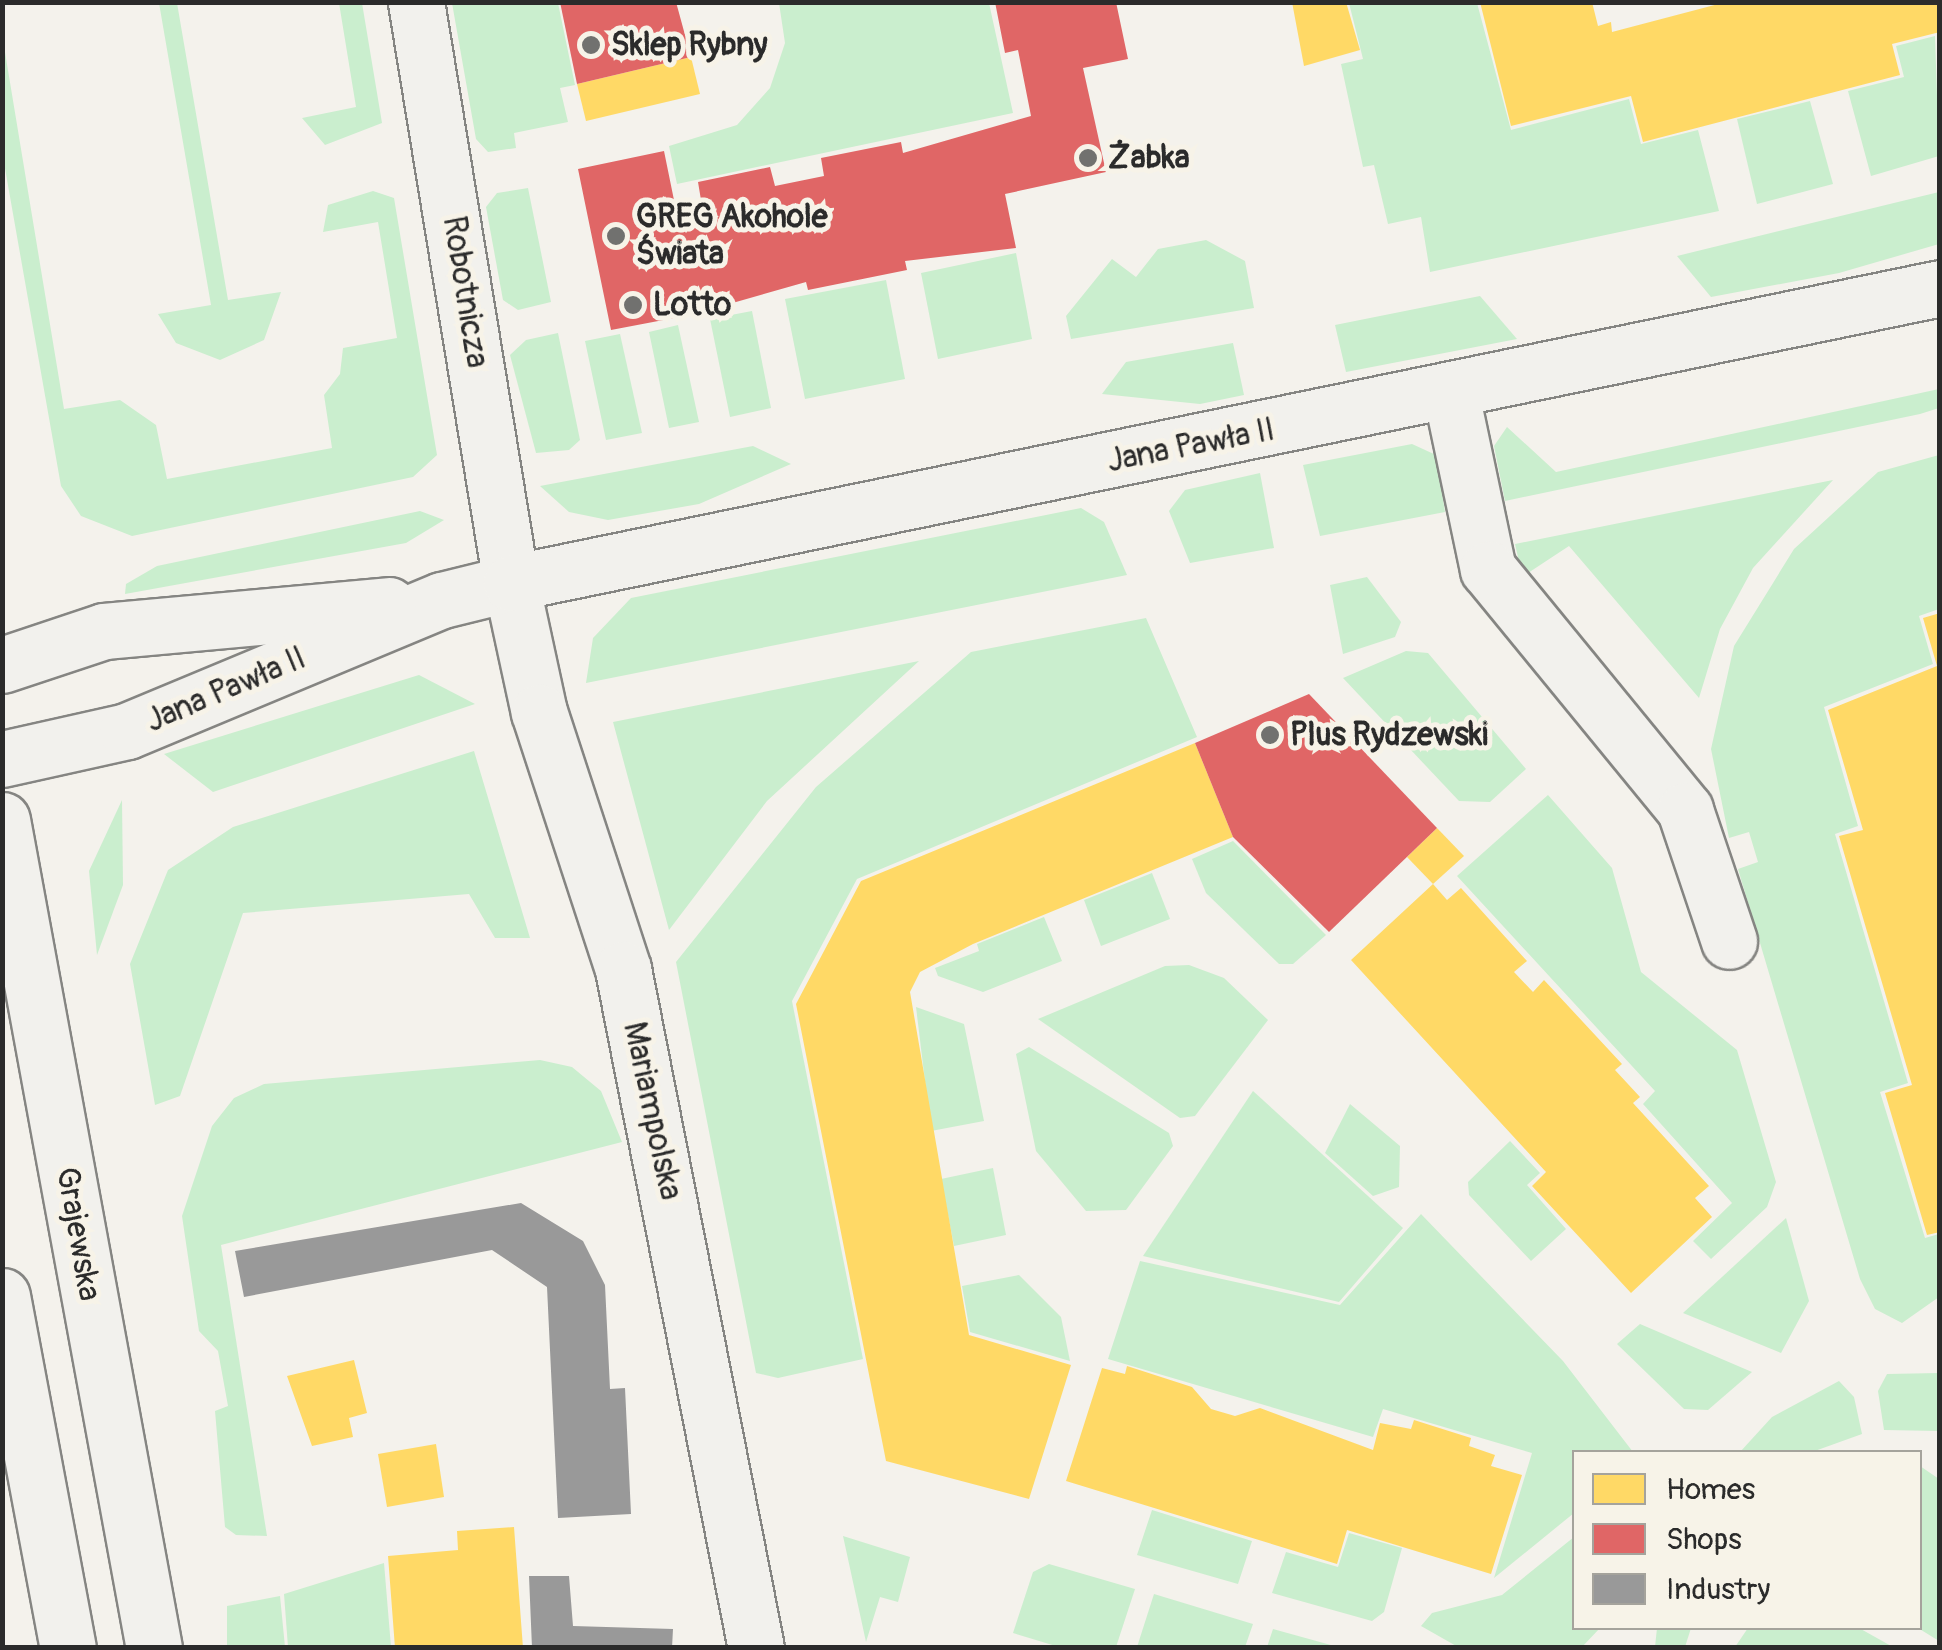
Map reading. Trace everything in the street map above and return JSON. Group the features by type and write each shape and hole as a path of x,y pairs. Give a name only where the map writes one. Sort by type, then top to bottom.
{"street":[{"name":"Robotnicza","path":"416,2 510,583"},
{"name":"Jana Pawła II","path":"2,759 128,732 442,600 510,583 1451,394 1940,288"},
{"path":"1451,394 1488,569 1685,810 1730,941"},
{"name":"Mariampolska","path":"510,583 539,712 623,969 756,1648"},
{"name":"Jana Pawła II","path":"2,664 104,631 442,600"},
{"name":"Grajewska","path":"2,820 154,1648"},
{"path":"2,1296 68,1648"}],"green space":[{"path":"159,3 177,3 228,300 281,292 264,340 220,360 176,343 158,314 211,305"},
{"path":"339,3 362,3 382,123 325,145 302,118 356,107"},
{"path":"452,3 558,3 575,85 560,88 568,122 514,133 516,148 488,152 476,139"},
{"path":"779,3 989,3 1013,113 677,184 669,146 737,125 770,88 785,43"},
{"path":"1349,3 1477,3 1511,130 1629,99 1641,144 1698,130 1719,211 1430,272 1421,217 1388,224 1374,165 1363,167 1341,64 1363,59"},
{"path":"1935,36 1939,156 1871,176 1848,91 1904,77 1896,46"},
{"path":"3,40 64,409 120,400 156,425 167,479 332,448 324,395 340,374 343,348 397,338 378,222 323,232 328,205 373,191 394,198 437,455 413,477 132,536 81,516 61,486 3,157"},
{"path":"1810,101 1833,184 1757,204 1737,119"},
{"path":"528,188 551,302 518,310 503,300 486,207 497,193"},
{"path":"1939,192 1939,244 1839,273 1711,297 1677,256"},
{"path":"1206,240 1245,261 1254,308 1071,339 1066,316 1112,259 1136,277 1158,249"},
{"path":"1016,253 1032,339 938,359 921,273"},
{"path":"886,280 905,379 805,399 785,299"},
{"path":"1480,296 1517,339 1346,372 1335,325"},
{"path":"752,311 771,408 730,417 710,319"},
{"path":"678,325 699,422 669,428 649,332"},
{"path":"558,333 580,440 569,450 536,453 510,355 526,340"},
{"path":"620,334 642,433 606,440 585,341"},
{"path":"1233,343 1244,395 1200,404 1102,394 1126,362"},
{"path":"1939,389 1939,408 1920,414 1505,501 1494,446 1507,427 1556,472"},
{"path":"1412,444 1436,455 1445,512 1320,536 1303,465"},
{"path":"753,446 791,464 699,504 608,520 569,512 540,486"},
{"path":"1939,455 1939,609 1919,616 1933,664 1824,707 1858,826 1835,834 1908,1083 1880,1092 1925,1238 1939,1234 1939,1297 1902,1323 1875,1309 1860,1279 1738,869 1758,862 1749,832 1729,838 1711,749 1734,646 1794,549 1878,472"},
{"path":"1260,473 1274,548 1190,563 1169,511 1185,490"},
{"path":"1833,480 1753,568 1720,629 1699,698 1569,546 1528,573 1520,566 1515,544"},
{"path":"1081,508 1104,522 1127,575 586,683 593,638 631,598"},
{"path":"420,511 444,520 406,543 125,594 126,584 157,566"},
{"path":"1367,577 1401,622 1395,637 1343,654 1330,585"},
{"path":"1146,618 1197,737 857,879 792,1001 863,1359 778,1378 756,1373 676,962 816,787 971,652"},
{"path":"1406,651 1428,653 1526,769 1490,802 1459,801 1343,678"},
{"path":"919,661 767,801 669,930 613,722"},
{"path":"419,675 475,704 213,792 164,754"},
{"path":"474,751 530,938 495,938 469,894 243,913 180,1096 155,1105 130,964 168,870 233,827"},
{"path":"1548,795 1612,868 1641,972 1737,1050 1776,1182 1767,1207 1711,1259 1693,1241 1732,1203 1643,1104 1655,1091 1457,876"},
{"path":"122,800 123,885 97,955 89,871"},
{"path":"1233,841 1326,935 1293,964 1279,964 1206,893 1192,859"},
{"path":"1152,873 1170,919 1101,946 1084,900"},
{"path":"1044,917 1062,961 983,992 938,976 935,968 979,951 977,944"},
{"path":"1189,965 1224,978 1268,1020 1195,1116 1180,1118 1038,1019 1165,966"},
{"path":"916,1007 964,1024 984,1121 931,1131"},
{"path":"1029,1047 1169,1133 1173,1146 1126,1210 1086,1211 1036,1151 1016,1054"},
{"path":"540,1060 572,1067 601,1091 622,1142 221,1245 267,1536 236,1535 225,1527 215,1411 228,1406 218,1351 199,1331 182,1216 212,1126 234,1098 264,1084"},
{"path":"1253,1091 1403,1228 1339,1302 1143,1256"},
{"path":"1350,1104 1400,1146 1399,1187 1373,1196 1325,1153"},
{"path":"1510,1141 1540,1173 1527,1185 1566,1229 1531,1261 1469,1195 1468,1182"},
{"path":"993,1168 1006,1235 954,1246 941,1179"},
{"path":"1421,1214 1563,1361 1631,1450 1572,1450 1572,1515 1494,1578 1532,1453 1383,1409 1373,1437 1108,1359 1140,1261 1340,1305"},
{"path":"1786,1218 1809,1301 1781,1353 1683,1313"},
{"path":"1019,1275 1061,1317 1070,1361 970,1332 962,1286"},
{"path":"1640,1324 1752,1372 1708,1410 1684,1409 1617,1344"},
{"path":"1939,1373 1939,1431 1884,1430 1878,1391 1887,1374"},
{"path":"1839,1381 1854,1397 1862,1434 1818,1450 1742,1450 1772,1417"},
{"path":"1922,1467 1939,1479 1939,1641 1921,1630"},
{"path":"1152,1510 1252,1541 1238,1584 1137,1555"},
{"path":"1349,1533 1402,1548 1384,1612 1372,1621 1272,1593 1286,1552 1338,1567"},
{"path":"843,1536 910,1557 898,1602 880,1597 866,1642"},
{"path":"1572,1539 1572,1630 1598,1630 1582,1647 1458,1647 1421,1626 1432,1613 1502,1595"},
{"path":"384,1563 391,1647 288,1647 284,1594"},
{"path":"1049,1564 1135,1589 1116,1647 1059,1647 1013,1633 1033,1572"},
{"path":"1154,1594 1253,1624 1245,1647 1137,1647"},
{"path":"280,1596 285,1647 227,1647 227,1606"},
{"path":"1273,1629 1338,1647 1267,1647"},
{"path":"1657,1630 1690,1630 1685,1647 1655,1647"},
{"path":"1747,1630 1863,1630 1893,1647 1735,1647"}],"building: Homes":[{"path":"1292,2 1346,2 1360,50 1304,66"},
{"path":"1480,2 1592,2 1598,26 1611,22 1612,32 1726,2 1940,2 1940,32 1892,44 1900,75 1643,142 1631,96 1511,126"},
{"path":"691,57 700,94 586,121 577,84"},
{"path":"1940,613 1940,1232 1927,1235 1885,1093 1912,1085 1839,836 1863,830 1828,710 1937,666 1923,618"},
{"path":"1195,743 1233,837 973,944 920,972 910,992 969,1335 1071,1365 1029,1499 886,1461 796,1004 861,881"},
{"path":"1437,828 1464,856 1433,884 1407,857"},
{"path":"1433,884 1447,900 1461,888 1527,961 1514,972 1533,992 1544,980 1622,1064 1615,1070 1640,1097 1633,1103 1709,1186 1695,1198 1712,1217 1631,1293 1532,1186 1546,1172 1351,960"},
{"path":"354,1360 367,1413 349,1418 353,1437 312,1446 287,1376"},
{"path":"1127,1366 1192,1387 1211,1409 1235,1416 1260,1408 1373,1450 1380,1423 1411,1429 1414,1420 1471,1438 1469,1446 1495,1455 1491,1466 1522,1475 1491,1574 1347,1530 1337,1564 1066,1481 1102,1368 1125,1374"},
{"path":"436,1444 444,1497 387,1507 378,1454"},
{"path":"514,1527 523,1648 395,1648 388,1556 458,1550 457,1531"}],"building: Shops":[{"path":"560,2 676,2 691,57 577,84"},
{"path":"995,2 1116,2 1128,59 1083,68 1106,172 1005,194 1016,248 905,261 907,270 808,290 806,282 694,314 691,299 670,303 674,318 611,330 578,169 664,151 675,205 701,200 698,182 770,167 775,186 824,176 821,158 901,142 903,153 1031,116 1018,50 1005,53"},
{"path":"1309,694 1437,828 1329,932 1233,837 1195,743"}],"building: Industry":[{"path":"521,1203 583,1241 605,1285 610,1389 625,1388 631,1514 558,1518 547,1287 492,1250 244,1297 235,1251"},
{"path":"529,1576 569,1576 573,1626 673,1629 672,1648 532,1648"}],"place":[{"name":"Sklep Rybny","path":"591,45"},
{"name":"Żabka","path":"1088,158"},
{"name":"GREG Akohole Świata","path":"616,236"},
{"name":"Lotto","path":"633,305"},
{"name":"Plus Rydzewski","path":"1270,735"}]}
